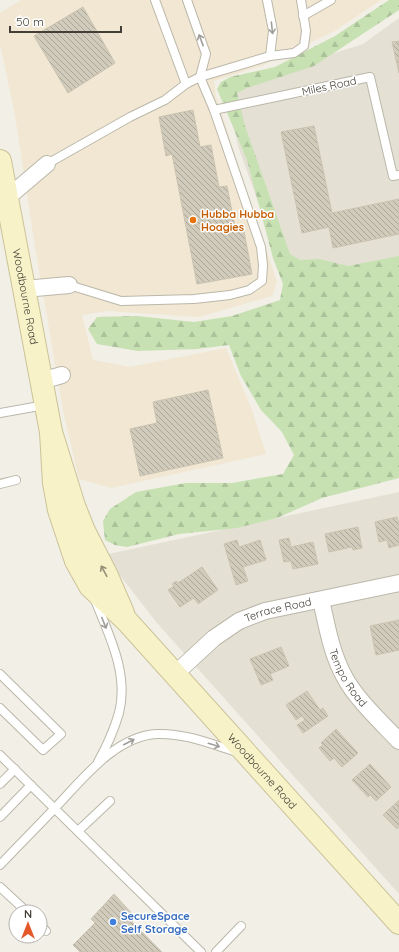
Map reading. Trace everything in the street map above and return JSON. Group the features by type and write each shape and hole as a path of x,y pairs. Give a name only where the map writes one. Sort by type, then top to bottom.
{"main road":[{"name":"Woodbourne Road","path":"0,161 51,432 74,506 84,531 107,576 126,620"},
{"name":"Woodbourne Road","path":"51,432 54,483 59,510 76,561 90,586 126,620 399,922"}],"street":[{"path":"7,198 47,164"},
{"path":"24,289 69,285"},
{"path":"41,381 62,375"},
{"name":"Terrace Road","path":"175,674 214,638 239,621 266,611 399,583"},
{"name":"Tempo Road","path":"321,600 333,650 344,677 361,700 399,741"}],"lane":[{"path":"155,0 186,84"},
{"path":"69,285 121,301 194,299 230,295 249,290 262,281 263,265 261,247 214,110 200,77 206,54 186,0"},
{"path":"267,0 273,31 270,56"},
{"path":"47,164 123,121 166,100 186,84 200,77 270,56 294,53 304,46 306,31 301,0"},
{"path":"304,16 331,0"},
{"name":"Miles Road","path":"214,110 370,77 393,176 399,175"},
{"path":"0,413 46,405"},
{"path":"0,484 16,480"},
{"path":"90,586 113,645 121,679 119,712 108,743 97,764"},
{"path":"0,674 61,734 43,750 0,708"},
{"path":"0,865 97,764 131,741 143,736 168,734 193,738 248,755"},
{"path":"0,755 201,952"},
{"path":"0,784 15,769"},
{"path":"0,816 31,785"},
{"path":"78,831 110,801"},
{"path":"0,887 18,904"},
{"path":"216,952 241,926"}],"shaded area":[{"path":"21,0 381,0 333,32 261,66 214,81 216,96 277,282 272,296 199,317 107,311 82,315 93,360 130,367 226,348 252,410 266,454 111,488 79,479 64,415 35,247 15,115 0,44 0,13"},
{"path":"399,18 399,260 288,285 239,149 224,88 363,44"},
{"path":"399,492 399,894 157,623 104,555"}],"green space":[{"path":"389,0 399,0 399,10 314,66 247,88 237,93 245,126 290,254 300,260 319,259 348,266 399,256 399,478 322,498 277,518 237,528 179,534 127,547 115,545 105,540 103,521 110,509 136,492 186,483 232,483 283,474 294,455 282,432 261,410 241,376 229,345 197,349 138,351 97,344 88,329 97,317 137,316 194,322 232,316 280,300 283,284 273,258 247,160 217,89 221,82 230,77 275,67 335,36"}],"building":[{"path":"83,7 115,63 68,93 34,36"},
{"path":"399,41 399,73 392,42"},
{"path":"193,110 200,147 211,145 219,187 227,186 235,227 243,226 252,274 197,284 172,154 166,156 159,117"},
{"path":"314,126 332,213 399,199 399,234 333,248 329,227 302,233 281,132"},
{"path":"208,390 223,458 140,476 130,429 157,423 153,402"},
{"path":"397,517 399,524 399,545 389,548 387,540 379,542 375,522"},
{"path":"358,527 362,548 353,550 352,547 329,552 325,534"},
{"path":"289,538 291,547 313,542 318,564 293,569 291,561 284,562 279,540"},
{"path":"237,540 239,547 260,540 266,560 243,567 248,581 236,585 224,544"},
{"path":"202,567 218,590 198,604 194,598 180,607 168,590 174,586 172,584 176,581 178,583"},
{"path":"399,620 399,650 376,655 370,626"},
{"path":"281,647 289,666 270,674 273,680 261,685 250,659"},
{"path":"307,691 320,710 323,708 328,716 303,733 297,725 305,720 302,716 296,720 286,705"},
{"path":"336,729 358,753 342,767 334,758 330,761 319,748 323,745 321,743"},
{"path":"370,764 391,787 376,801 370,795 368,797 352,780"},
{"path":"399,800 399,826 397,829 383,815"},
{"name":"SecureSpace Self Storage","path":"114,894 136,918 132,922 162,952 80,952 73,945 95,923 91,919"}],"place":[{"name":"Hubba Hubba Hoagies","path":"193,220"},
{"name":"SecureSpace Self Storage","path":"113,922"}]}
